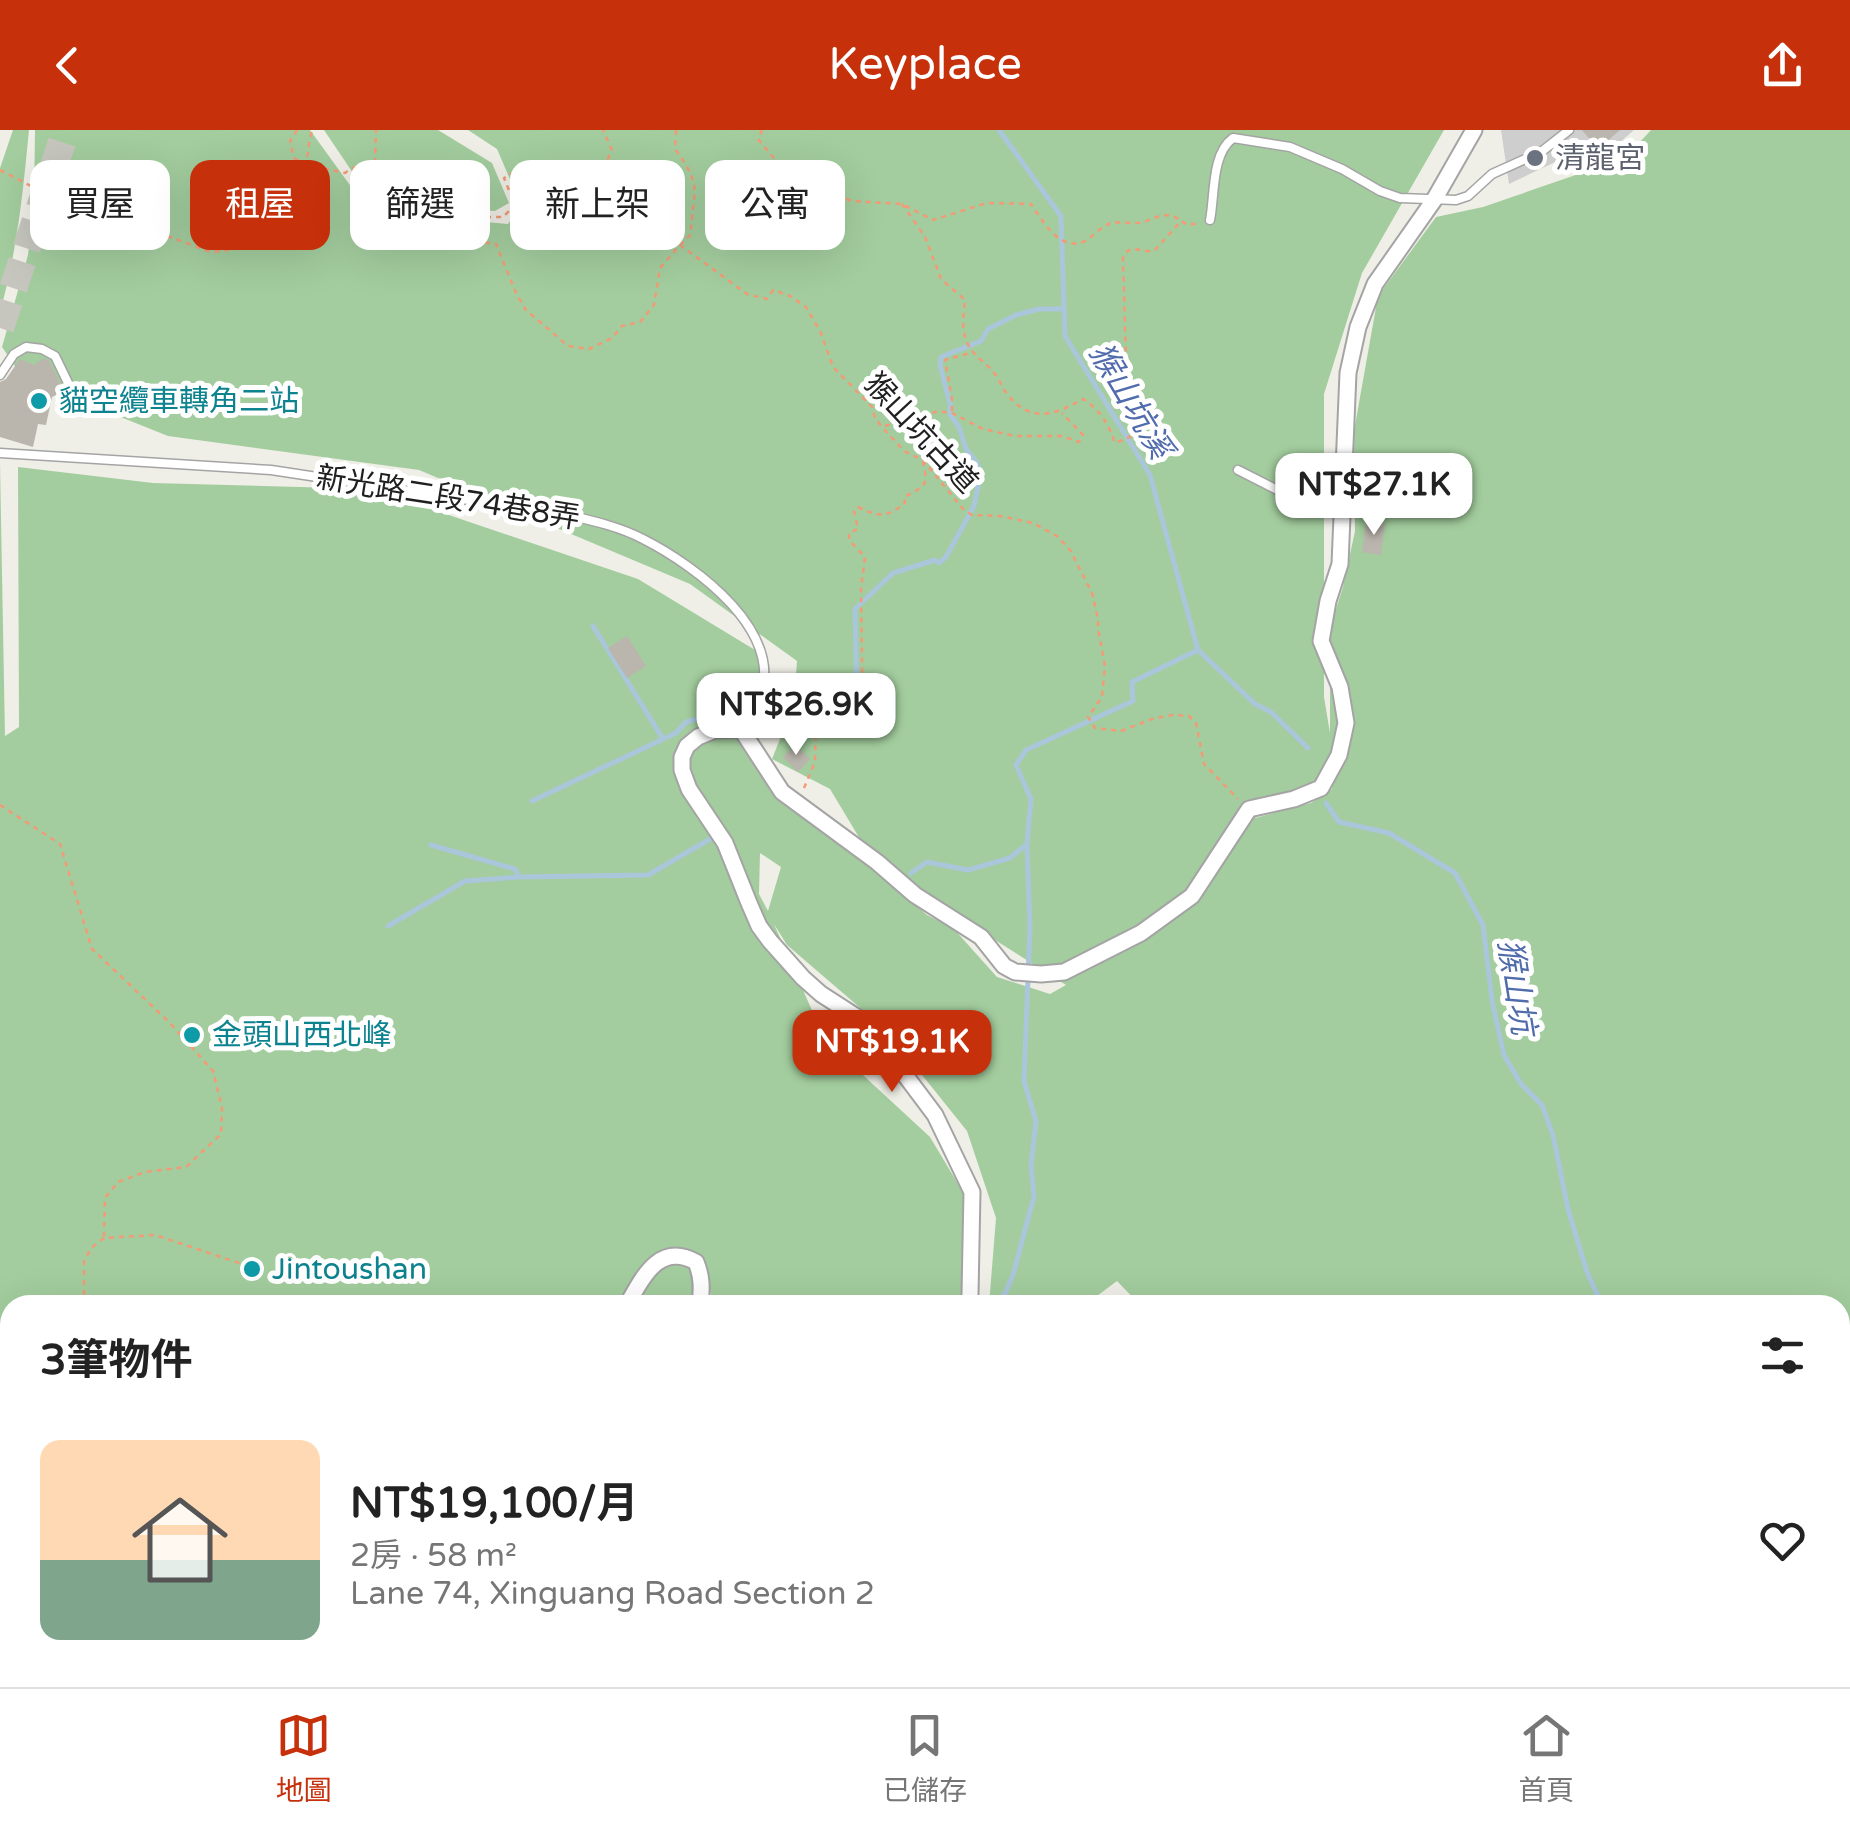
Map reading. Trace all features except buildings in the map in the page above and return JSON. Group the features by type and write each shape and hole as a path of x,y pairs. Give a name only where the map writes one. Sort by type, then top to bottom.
{"street":[{"path":"970,1295 972,1192 935,1115 866,1023 803,978 759,926 726,843 689,789 682,757 698,737 715,730 741,729 774,783 797,806 877,862 916,896 981,938 1004,966 1015,972 1064,972 1141,933 1192,896 1248,809 1294,799 1321,788 1339,755 1346,723 1340,687 1321,641 1340,564 1348,373 1358,328 1376,284 1434,200 1474,130"},
{"path":"633,1295 660,1259 680,1254 696,1262 701,1295"}],"lane":[{"path":"1210,220 1222,150 1233,138 1290,147 1400,198 1456,200 1468,196 1492,174 1541,152 1568,130"},
{"path":"0,375 14,354 26,347 42,349 55,356 70,388"},
{"name":"新光路二段74巷8弄","path":"0,453 271,470 604,523 680,560 738,611 757,638 764,673 760,700 741,729"},
{"path":"1238,470 1305,504 1344,497"}],"path":[{"path":"297,130 290,141 297,160"},
{"path":"307,160 312,130"},
{"path":"376,130 376,160"},
{"path":"490,217 503,217 515,204 504,178 524,166 546,174 548,187 558,196 579,188 604,169 612,150 603,130"},
{"path":"676,130 675,149 683,160"},
{"path":"755,130 789,176 810,181 851,201 902,204 934,220 987,204 1031,204 1053,235 1069,242 1087,240 1111,224 1142,222 1167,214 1188,225 1210,220"},
{"path":"758,139 762,130"},
{"path":"685,162 693,173 697,197 691,234 685,241"},
{"path":"0,170 190,244"},
{"path":"902,204 925,237 941,279 964,300 962,327 967,344 993,371 1008,395 1026,411 1039,414 1060,412 1083,399 1108,424 1115,443 1130,437 1132,431 1128,423 1123,258 1133,248 1154,250 1181,221"},
{"path":"490,243 496,244 526,310 568,346 589,349 612,338 622,326 640,322 654,304 660,268 676,250"},
{"name":"猴山坑古道","path":"685,250 747,294 766,299 773,290 806,307 821,332 833,367 872,408 882,428 904,450 923,460 966,512 1033,523 1057,536 1070,550 1092,592 1098,619 1105,666 1102,696 1088,716 1095,728 1121,731 1152,719 1189,716 1196,723 1204,764 1248,809"},
{"path":"952,412 945,360 972,351"},
{"path":"882,428 937,412 952,412 983,430 1015,436 1062,436 1079,442 1083,435 1060,412"},
{"path":"797,806 815,762 816,725 862,730 861,590 865,556 849,540 849,533 858,530 854,510 858,507 890,514 905,503 904,497 924,486 927,478 923,460"},
{"path":"0,804 60,844 92,949 213,1071 222,1108 221,1134 186,1167 145,1172 118,1182 105,1198 104,1238"},
{"path":"84,1295 84,1262 91,1248 104,1238 155,1235 251,1266"}],"shaded area":[{"name":"清龍宮","path":"1501,130 1634,130 1599,161 1570,155 1509,184"}],"green space":[{"path":"13,130 29,130 15,244 0,312 0,168"},
{"path":"35,130 310,130 350,185 350,250 490,250 490,222 510,221 510,250 685,250 685,160 510,160 510,179 497,149 468,130 1444,130 1362,273 1324,394 1324,697 1330,733 1330,628 1355,531 1354,431 1378,296 1436,217 1483,207 1625,158 1651,130 1850,130 1850,1295 1130,1295 1117,1281 1098,1295 990,1295 996,1218 967,1131 886,1030 787,945 774,924 825,1040 930,1137 976,1214 967,1295 711,1295 706,1278 699,1295 0,1295 0,463 5,736 19,727 18,467 153,483 372,489 638,579 760,653 774,702 744,744 770,791 840,842 927,915 953,928 997,977 1050,994 1066,985 875,864 830,789 772,759 794,704 797,661 690,584 419,470 168,436 23,378 2,347 30,236 30,250 170,250 170,160 35,160","holes":["1331,757 1332,789 1311,803 1255,818 1328,775","760,853 781,867 768,911 759,894"]},
{"path":"324,130 438,130 487,160 350,160 350,169"},
{"path":"490,162 509,203 490,211"}],"waterway":[{"name":"猴山坑溪","path":"999,130 1061,216 1065,336 1150,475 1198,650"},
{"path":"855,717 855,609 893,573 935,560 939,563 946,557 974,506 981,473 950,414 941,357 981,341 988,329 1016,315 1039,309 1064,309"},
{"path":"593,626 663,739"},
{"name":"猴山坑","path":"1198,650 1308,748"},
{"path":"911,873 927,862 968,870 1010,858 1027,844 1031,799 1016,765 1026,750 1133,701 1132,682 1198,650"},
{"path":"532,801 676,733 686,722 720,713"},
{"name":"猴山坑","path":"1326,803 1339,822 1389,833 1455,873 1483,925 1492,1001 1504,1055 1521,1084 1542,1105 1553,1135 1568,1209 1597,1295"},
{"path":"388,926 465,881 648,875 710,839"},
{"path":"1004,1295 1034,1196 1031,1166 1036,1121 1024,1081 1030,928 1027,844"},
{"path":"431,845 515,869 519,877"}],"tunnel":[{"path":"0,328 66,130"}],"place":[{"name":"清龍宮","path":"1535,158"},
{"name":"貓空纜車轉角二站","path":"39,401"},
{"name":"金頭山西北峰","path":"192,1035"},
{"name":"Jintoushan","path":"252,1269"}]}
